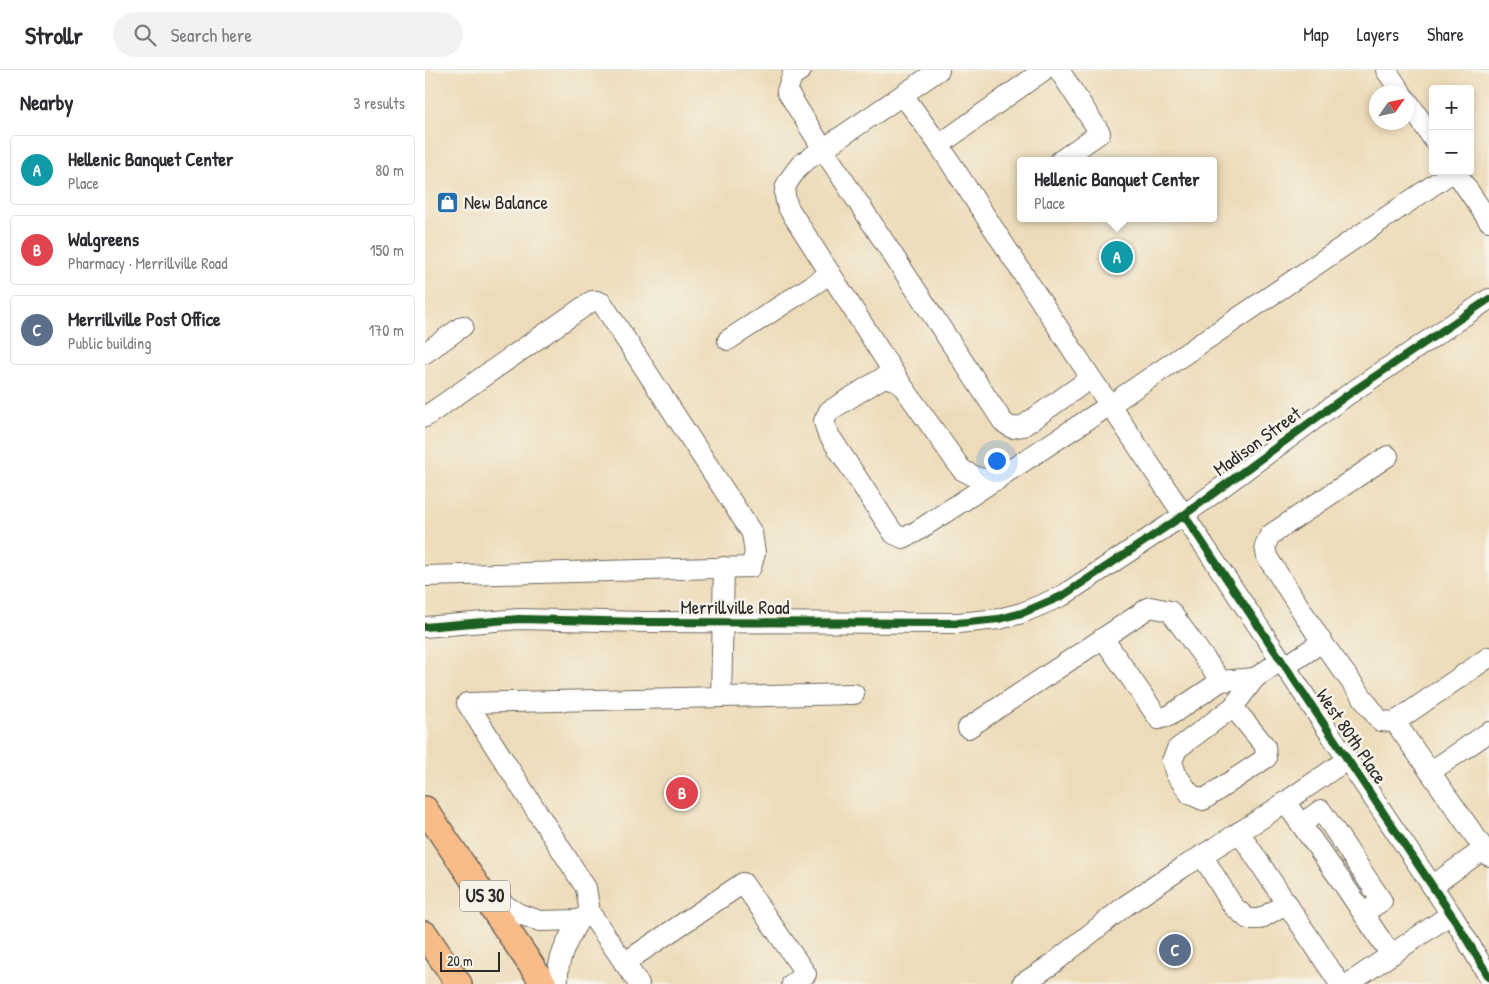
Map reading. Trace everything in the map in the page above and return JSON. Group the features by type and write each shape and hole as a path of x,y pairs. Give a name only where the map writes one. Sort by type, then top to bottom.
{"main road":[{"name":"US 30","path":"425,809 544,984"},
{"path":"425,934 459,984"}],"street":[{"path":"801,70 792,76 787,91 823,149 1003,422 1012,428 1023,426 1091,378"},
{"path":"939,70 801,164 785,186 784,198 789,209 899,382 962,470 978,478 997,480"},
{"path":"939,145 1045,70"},
{"path":"1059,70 1100,133 1066,157"},
{"path":"1386,70 1396,85"},
{"name":"West 80th Place","path":"903,95 939,145 1091,378 1433,886 1489,978"},
{"path":"1414,110 1429,133"},
{"path":"899,382 884,377 829,411 824,421 827,432 894,534 903,538 914,534 1110,405 1449,175"},
{"path":"1458,175 1489,221"},
{"path":"728,340 830,274"},
{"name":"Madison Street","path":"1043,606 1185,515 1346,396 1489,299"},
{"path":"425,417 597,300 603,303 752,533 755,553 751,567 723,566 425,576"},
{"path":"425,353 463,326"},
{"path":"1387,456 1270,536 1265,546 1267,557 1322,642 1380,721 1395,722 1489,657"},
{"path":"721,697 723,566"},
{"name":"Merrillville Road","path":"425,627 519,619 722,623 958,623 999,619 1043,606"},
{"path":"968,728 1150,607 1170,611 1221,681"},
{"path":"1103,638 1159,718 1169,716 1221,681 1255,678 1322,642"},
{"path":"1233,708 1265,746 1266,758 1203,800 1190,794 1176,774 1173,761 1177,749 1233,708 1255,678"},
{"path":"557,984 557,971 564,947 584,916 586,888 467,703 854,694"},
{"path":"1395,722 1486,853 1433,886"},
{"path":"1430,772 1489,732"},
{"path":"1023,984 1051,965 1125,906 1348,759"},
{"path":"1285,802 1391,955"},
{"path":"1239,832 1340,984"},
{"path":"1202,855 1233,906 1248,919 1260,919 1287,904"},
{"path":"624,963 743,883 806,974 792,984"},
{"path":"480,890 519,914 540,921 584,916"},
{"path":"1348,984 1451,914"},
{"path":"584,916 624,963 639,984"}],"cycle path":[{"path":"425,627 519,619 643,622 958,623 999,619 1022,613 1062,596 1184,515 1346,396 1489,299"},
{"path":"1184,515 1455,920 1489,977"}],"place":[{"name":"New Balance","path":"448,202"},
{"name":"Hellenic Banquet Center","path":"1117,257"},
{"name":"Walgreens","path":"682,793"},
{"name":"Merrillville Post Office","path":"1175,950"}]}
